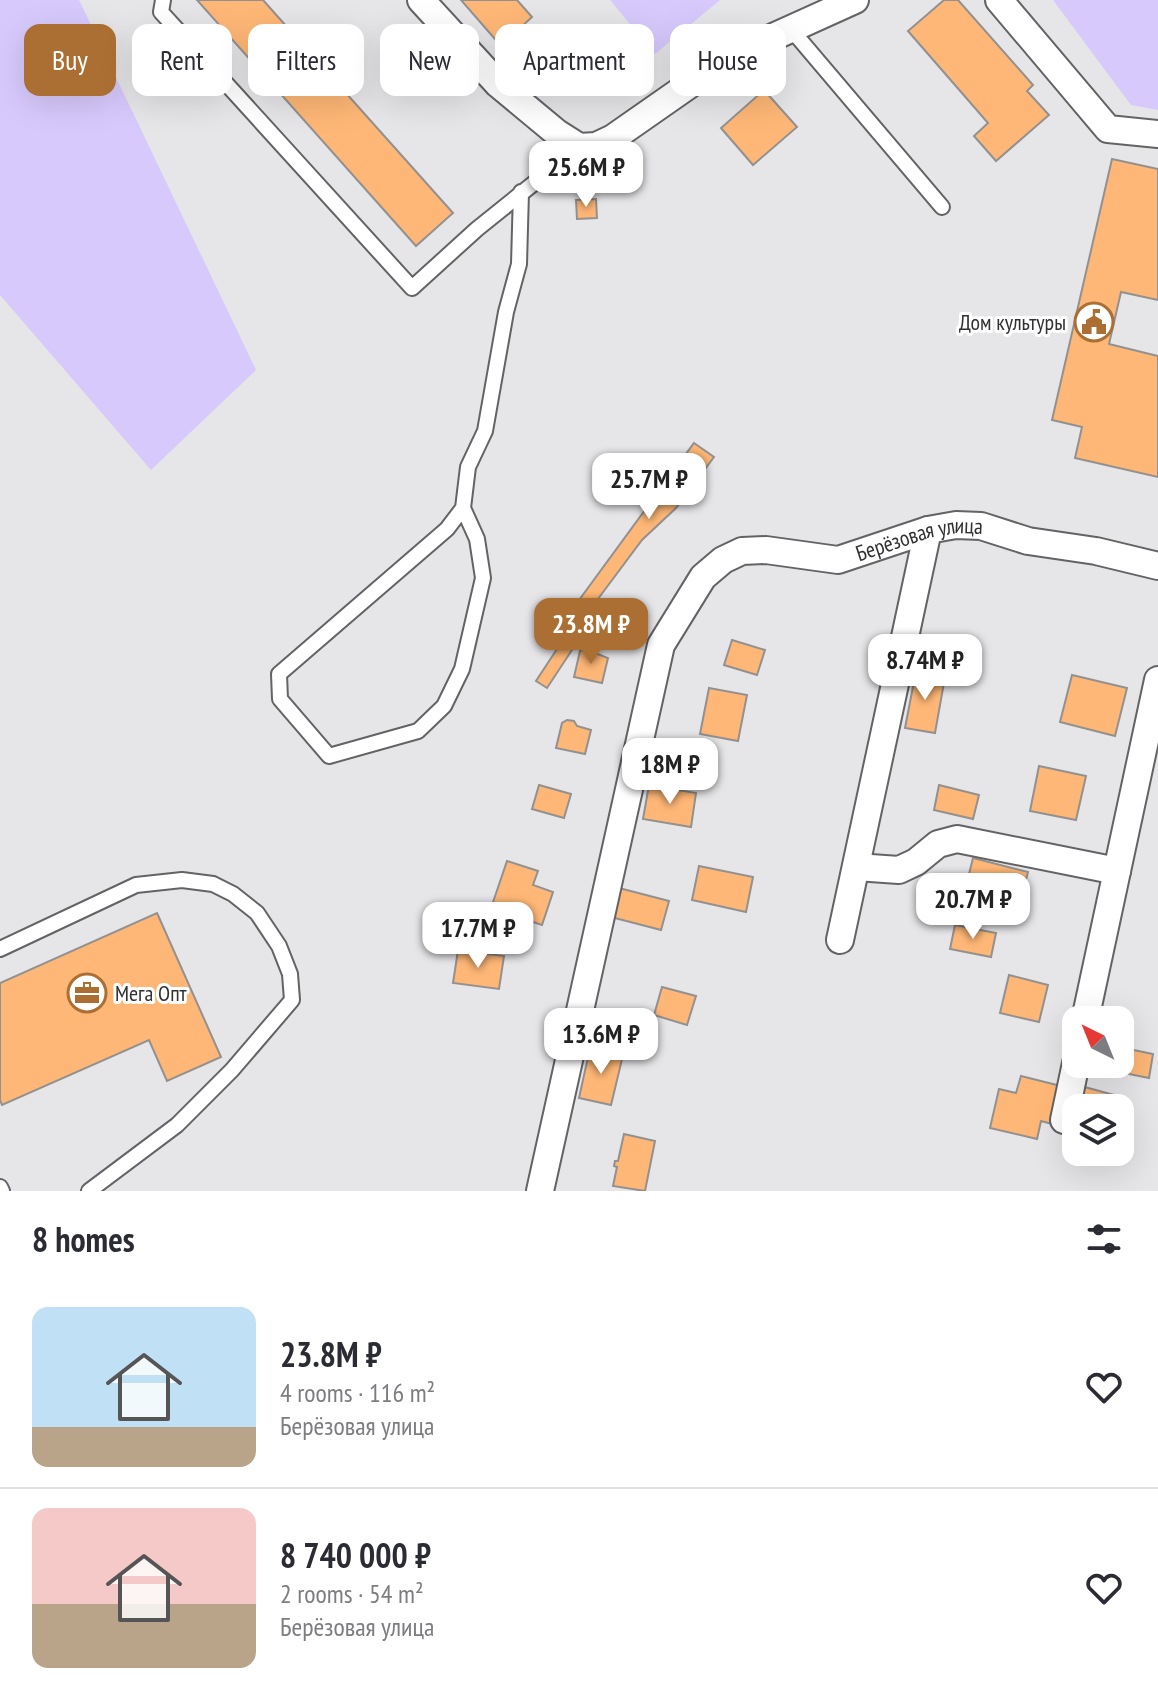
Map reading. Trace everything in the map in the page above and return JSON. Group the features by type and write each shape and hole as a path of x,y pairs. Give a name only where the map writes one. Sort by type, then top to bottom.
{"street":[{"path":"421,0 498,84 557,133 579,147 596,146 613,138 729,57 855,0"},
{"path":"999,0 1108,129 1158,134"},
{"name":"Берёзовая улица","path":"540,1191 661,645 703,577 723,560 742,551 766,550 838,560 928,530 956,525 981,526 1028,541 1096,551 1158,566"},
{"path":"840,940 928,530"},
{"path":"1088,1006 1158,680"},
{"path":"856,867 899,870 916,862 938,844 957,839 1117,871"}],"lane":[{"path":"163,0 161,12 412,288 521,192 579,147"},
{"path":"790,28 942,207"},
{"path":"463,508 477,539 483,578 462,669 444,706 418,731 329,756 280,699 279,674 447,529 463,508 468,467 485,431 506,312 519,264 521,192"},
{"path":"0,949 136,885 182,880 213,884 233,894 257,913 279,946 290,974 292,1000 232,1070 177,1125 89,1191"}],"shaded area":[{"path":"0,0 79,0 90,24 24,24 24,96 116,96 116,77 256,370 151,470 0,295"},
{"path":"610,0 720,0 691,24 670,24 670,42 655,54 654,24 630,24"},
{"path":"1053,0 1158,0 1158,110 1131,105"}],"building":[{"path":"197,0 263,0 284,24 248,24 248,57 232,39 232,24 218,24"},
{"path":"461,0 517,0 532,17 525,24 495,24 495,39"},
{"path":"944,0 958,0 1033,85 1027,91 1049,115 996,161 974,136 988,123 908,31"},
{"path":"282,96 349,96 453,213 416,246"},
{"path":"757,96 769,96 797,127 753,165 721,128"},
{"name":"Дом культуры","path":"1112,159 1158,169 1158,300 1121,292 1109,344 1158,356 1158,477 1075,458 1082,427 1052,420"},
{"path":"596,199 597,218 577,219 576,200"},
{"path":"694,443 714,457 676,508 642,540 586,615 574,607"},
{"path":"580,614 591,621 547,688 536,681"},
{"path":"732,640 765,650 757,675 724,665"},
{"path":"585,649 608,658 602,683 574,677 580,651"},
{"path":"916,671 945,677 935,733 905,728"},
{"path":"1072,675 1127,688 1115,736 1060,722"},
{"path":"709,688 747,695 738,741 700,734"},
{"path":"567,720 591,730 585,754 556,748 562,723"},
{"path":"1039,766 1086,776 1076,820 1030,811"},
{"path":"539,785 571,794 564,818 532,809"},
{"path":"649,785 696,793 691,827 643,819"},
{"path":"939,785 979,795 973,819 934,810"},
{"path":"973,858 1028,872 1017,915 962,902"},
{"path":"507,861 538,871 533,885 553,892 542,925 491,908"},
{"path":"699,866 753,877 746,912 692,900"},
{"path":"619,888 669,901 661,930 611,917"},
{"path":"157,913 221,1057 167,1081 149,1040 2,1105 0,983"},
{"path":"955,925 996,933 991,957 950,949"},
{"path":"458,950 504,956 499,989 453,983"},
{"path":"1009,975 1048,985 1039,1022 1000,1013"},
{"path":"662,987 696,996 687,1025 654,1015"},
{"path":"590,1048 623,1055 611,1105 579,1098"},
{"path":"1134,1050 1153,1054 1149,1078 1134,1075"},
{"path":"1021,1076 1061,1086 1052,1124 1041,1121 1037,1139 990,1128 999,1089 1016,1093"},
{"path":"1081,1086 1110,1094 1079,1094"},
{"path":"624,1134 655,1141 645,1191 613,1186 617,1167 614,1166 615,1161 618,1161"}],"place":[{"name":"Дом культуры","path":"1094,322"},
{"name":"Мега Опт","path":"87,993"}]}
